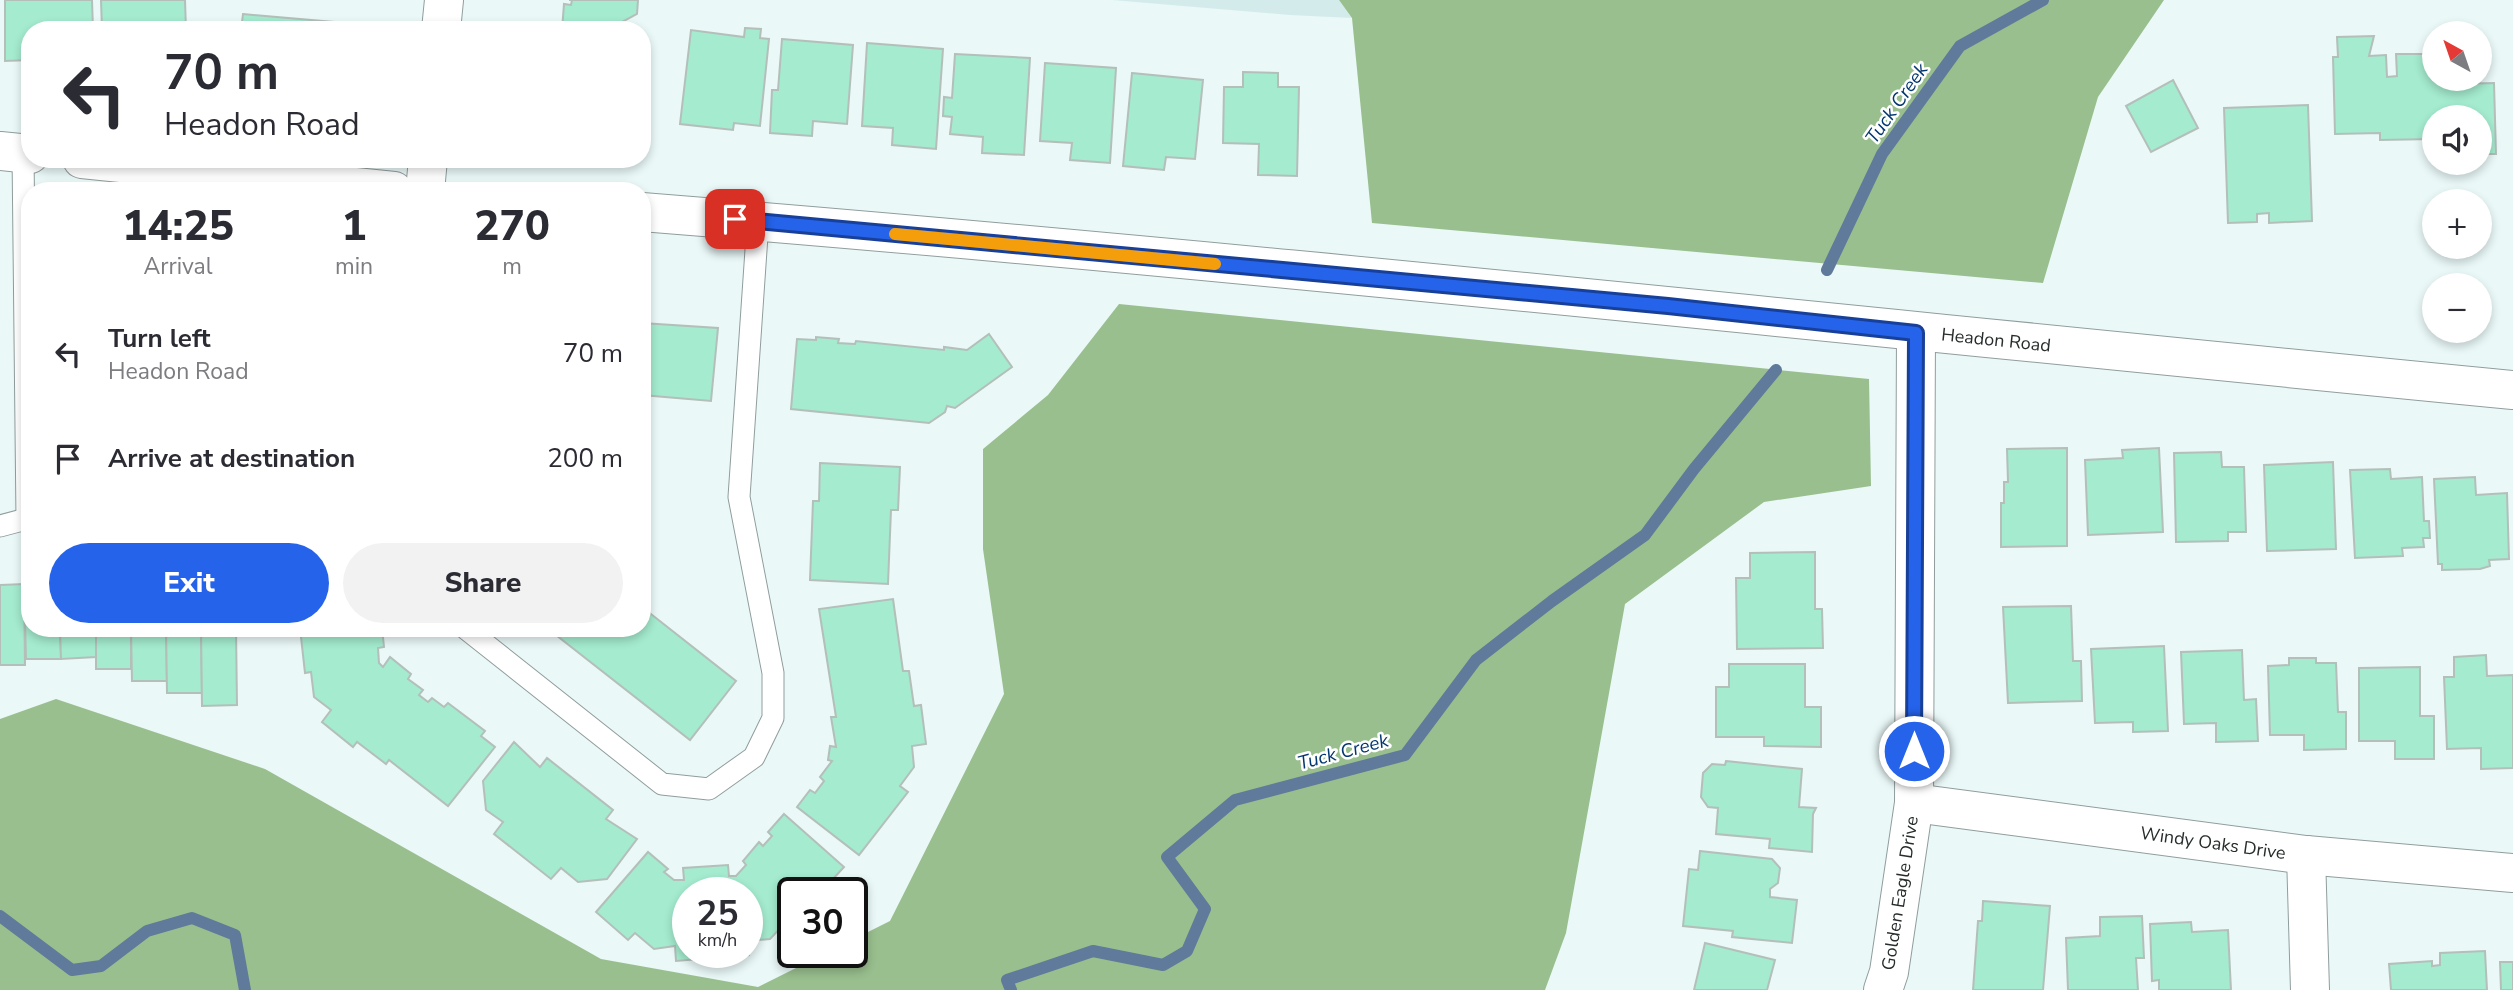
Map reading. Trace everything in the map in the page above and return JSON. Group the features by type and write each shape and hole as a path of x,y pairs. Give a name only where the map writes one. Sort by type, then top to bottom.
{"street":[{"path":"442,21 444,0"},
{"path":"170,168 306,182"},
{"name":"Headon Road","path":"651,213 1654,304 1916,333 2513,390"},
{"name":"Golden Eagle Drive","path":"1883,990 1889,972 1914,803 1916,333"},
{"name":"Windy Oaks Drive","path":"1914,803 2306,855 2513,873"},
{"path":"2306,855 2310,990"}],"lane":[{"path":"18,153 21,263"},
{"path":"476,637 662,785 709,789 754,757 773,718 773,673 739,497 758,221"},
{"path":"0,526 21,521"}],"shaded area":[{"path":"1112,0 1339,0 1352,18 1290,15"}],"green space":[{"path":"1339,0 2164,0 2098,97 2043,283 1372,223 1352,18"},
{"path":"1119,304 1869,379 1871,486 1764,502 1625,604 1566,933 1545,990 0,990 0,719 56,699 265,769 601,959 758,987 796,968 868,968 868,932 890,921 1004,694 983,549 983,449 1048,395"}],"building":[{"path":"5,0 92,0 93,21 21,21 21,60 5,61"},
{"path":"101,0 185,0 186,21 102,21"},
{"path":"572,0 638,0 637,14 624,21 563,21 564,4 571,5"},
{"path":"243,14 322,21 242,21"},
{"path":"745,28 761,29 760,38 769,39 760,126 734,123 733,130 680,124 691,30 744,37"},
{"path":"2374,36 2369,56 2386,55 2387,77 2397,76 2396,54 2422,54 2422,91 2492,91 2494,83 2496,154 2492,154 2492,105 2422,105 2422,139 2380,140 2380,133 2335,134 2333,57 2338,57 2337,37"},
{"path":"782,39 853,45 847,124 813,121 812,136 770,133 772,90 778,90"},
{"path":"867,43 943,49 936,149 892,145 893,128 862,126"},
{"path":"955,54 1030,58 1024,155 982,153 983,137 950,134 952,117 943,116 944,97 952,98"},
{"path":"1045,63 1116,68 1110,163 1070,160 1072,143 1040,141"},
{"path":"1243,72 1278,73 1278,87 1299,87 1297,176 1258,175 1259,144 1223,143 1224,87 1243,87"},
{"path":"1132,73 1203,80 1195,159 1166,157 1164,170 1123,166"},
{"path":"2173,80 2198,128 2151,152 2126,106"},
{"path":"2308,105 2312,221 2269,223 2269,213 2257,214 2257,222 2228,223 2224,108"},
{"path":"651,324 718,328 711,401 651,396"},
{"path":"989,334 1012,367 955,408 947,406 945,412 929,423 791,409 797,339 816,340 816,337 839,339 838,343 855,344 856,341 967,350"},
{"path":"2067,448 2067,546 2001,547 2001,503 2004,503 2004,482 2008,482 2007,449"},
{"path":"2159,448 2163,532 2088,535 2085,460 2123,458 2122,450"},
{"path":"2221,452 2222,467 2244,467 2246,532 2228,532 2228,541 2176,542 2174,453"},
{"path":"2333,462 2336,549 2267,551 2264,465"},
{"path":"820,463 900,467 898,510 891,510 888,584 810,580 813,501 819,501"},
{"path":"2390,469 2391,479 2422,477 2424,521 2429,521 2430,538 2423,538 2424,547 2402,548 2403,556 2355,558 2350,470"},
{"path":"2475,477 2476,495 2507,493 2509,559 2489,560 2490,566 2480,569 2442,570 2442,564 2438,564 2434,479"},
{"path":"1815,552 1815,609 1822,609 1823,648 1737,649 1736,578 1750,578 1750,553"},
{"path":"21,584 21,637 25,637 25,665 0,665 0,585"},
{"path":"893,599 903,671 909,671 914,706 921,705 926,744 912,746 914,767 900,786 908,792 859,855 797,807 810,790 815,793 824,781 820,777 832,761 828,760 830,746 836,747 831,717 836,717 819,609"},
{"path":"2071,606 2073,661 2081,661 2082,701 2008,703 2003,607"},
{"path":"651,614 736,681 690,740 558,637 651,637"},
{"path":"25,637 60,637 61,659 26,659"},
{"path":"60,637 96,637 96,657 61,659"},
{"path":"96,637 131,637 131,669 96,669"},
{"path":"131,637 166,637 167,681 132,681"},
{"path":"166,637 201,637 202,693 167,693"},
{"path":"201,637 236,637 237,705 202,706"},
{"path":"301,637 383,637 384,647 378,648 379,663 383,667 390,657 411,674 408,679 423,690 419,695 428,702 432,698 444,707 448,703 485,731 481,736 495,747 448,806 389,760 386,764 357,742 353,747 322,722 331,710 314,697 311,672 305,673"},
{"path":"2164,646 2168,731 2133,732 2133,722 2095,723 2091,649"},
{"path":"2242,650 2244,700 2256,699 2258,741 2216,742 2216,723 2184,724 2181,652"},
{"path":"2486,655 2487,676 2513,675 2513,768 2481,769 2481,748 2447,749 2444,677 2454,677 2454,657"},
{"path":"2289,658 2316,658 2316,663 2336,663 2338,712 2346,712 2346,749 2304,750 2304,735 2270,735 2268,666 2289,665"},
{"path":"1729,664 1805,664 1805,707 1821,707 1821,747 1764,746 1764,737 1716,737 1716,687 1729,687"},
{"path":"2420,667 2420,716 2434,716 2434,759 2395,759 2395,741 2359,741 2359,668"},
{"path":"514,742 540,767 547,758 613,810 606,819 637,839 607,879 578,882 561,868 551,879 494,834 503,822 486,810 483,781"},
{"path":"1726,761 1802,769 1799,807 1816,808 1813,814 1812,852 1769,848 1770,839 1716,834 1718,808 1708,807 1701,797 1703,773 1712,764 1725,765"},
{"path":"784,814 844,867 835,877 777,877 777,932 770,939 763,940 763,877 684,877 683,868 728,865 729,876 736,876 746,865 743,861 759,842 763,846 772,836 768,832"},
{"path":"1700,851 1772,859 1780,868 1778,883 1770,889 1770,897 1797,900 1792,943 1732,937 1733,931 1683,926 1689,869 1698,870"},
{"path":"648,852 668,869 664,872 672,878 672,946 654,949 635,933 628,940 596,912"},
{"path":"1983,901 2050,906 2043,990 1973,990 1978,921 1982,921"},
{"path":"2142,916 2144,958 2136,958 2138,990 2068,990 2066,938 2100,936 2100,917"},
{"path":"2191,922 2192,932 2228,930 2231,990 2159,990 2159,980 2152,981 2150,924"},
{"path":"1705,943 1775,960 1767,990 1694,990"},
{"path":"2485,951 2487,990 2391,990 2389,964 2432,961 2432,966 2440,965 2440,953"},
{"path":"2500,962 2513,962 2513,990 2501,990"}],"waterway":[{"name":"Tuck Creek","path":"1827,270 1882,154 1960,46 2043,0"},
{"name":"Tuck Creek","path":"1011,990 1007,980 1093,951 1163,965 1187,951 1205,909 1167,857 1235,800 1405,755 1476,660 1552,601 1645,535 1694,469 1776,370"},
{"name":"Tuck Creek","path":"0,916 72,970 101,966 147,931 192,918 235,935 245,990"}],"slow traffic":[{"path":"895,234 1215,264"}],"route":[{"path":"735,219 1668,306 1916,333 1914,751"}]}
